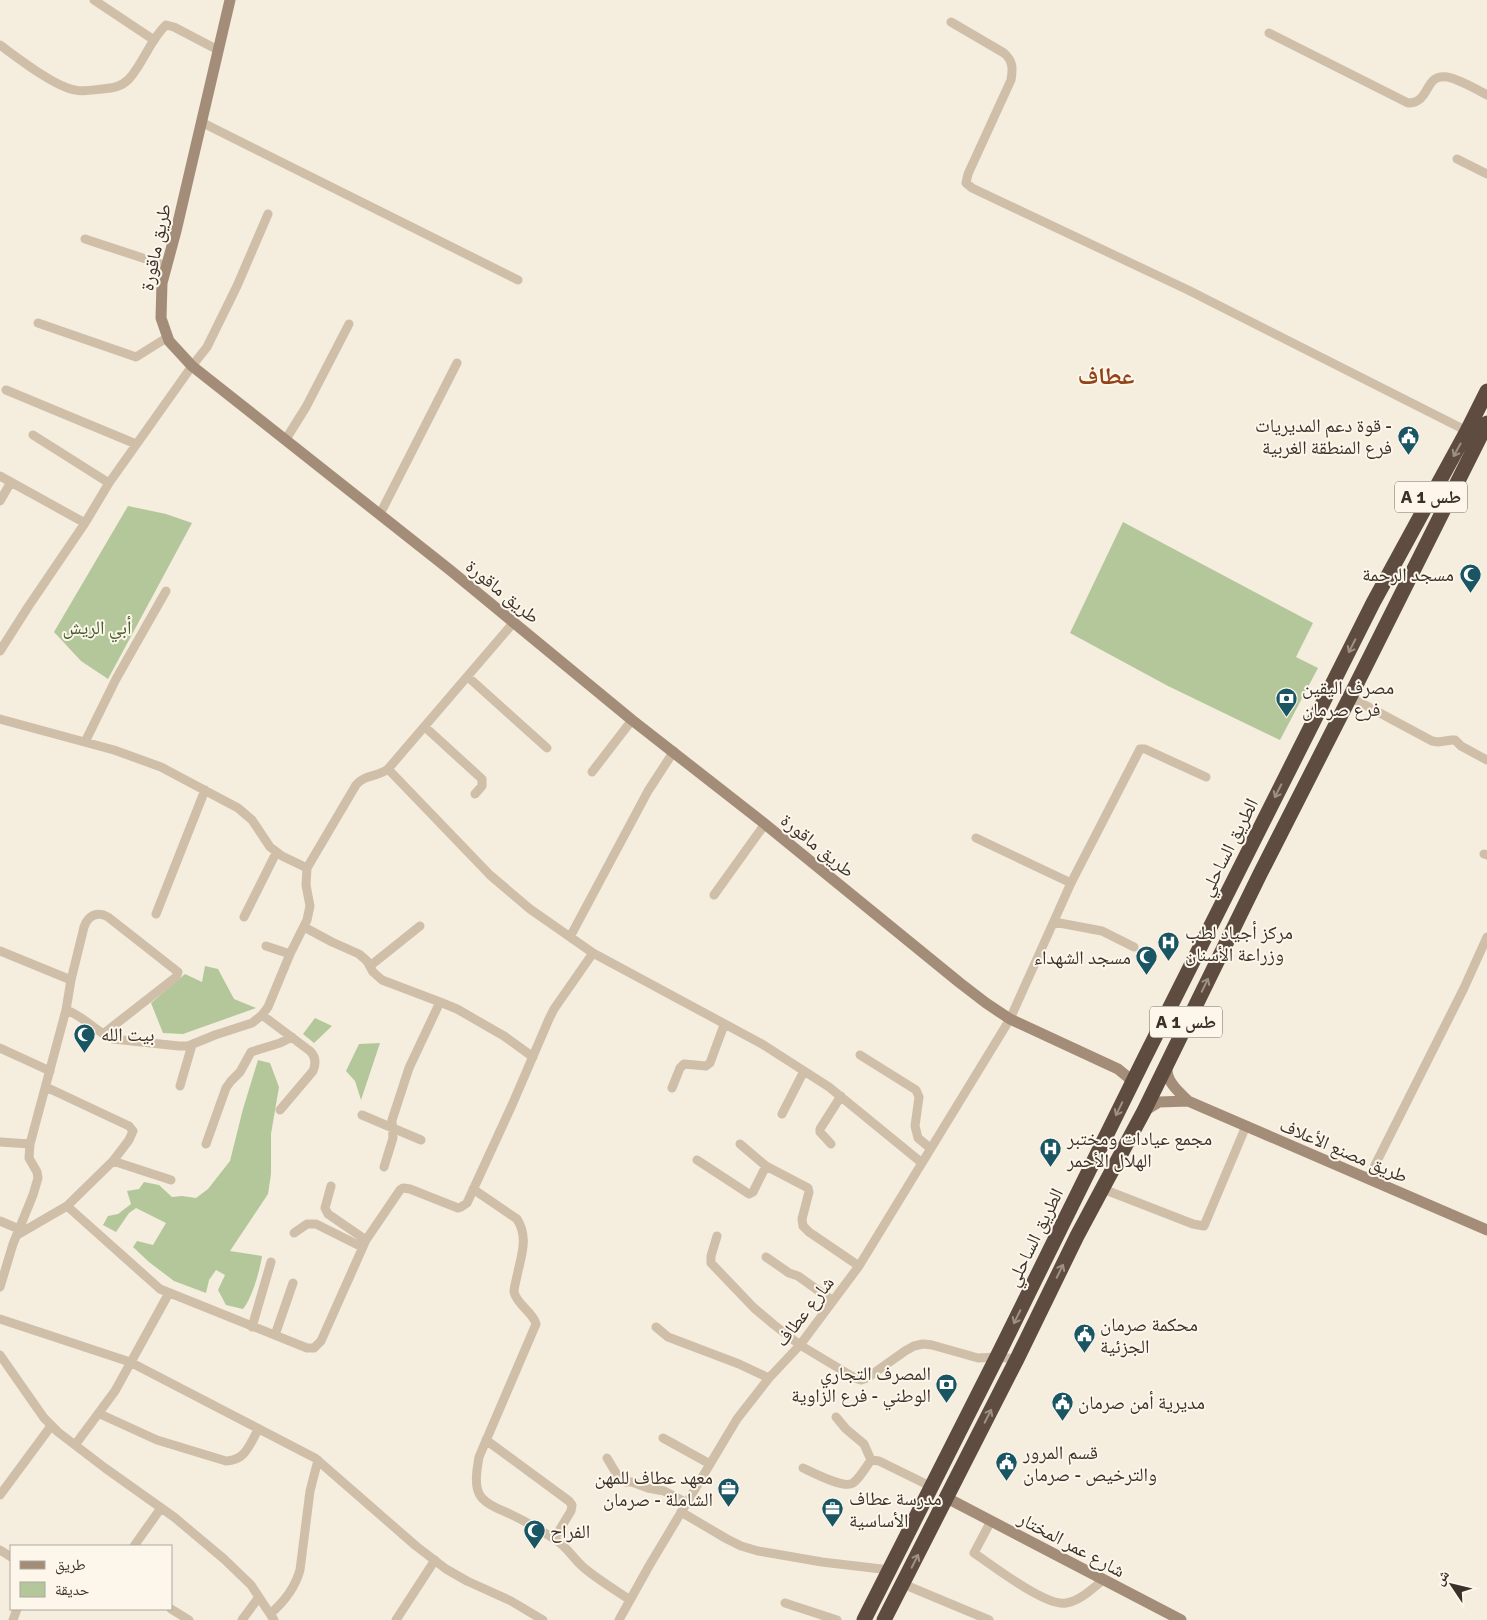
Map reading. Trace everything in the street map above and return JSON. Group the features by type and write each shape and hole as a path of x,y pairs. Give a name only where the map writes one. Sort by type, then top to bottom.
{"highway":[{"name":"الطريق الساحلي","path":"864,1620 1373,603 1487,391"},
{"name":"الطريق الساحلي","path":"884,1620 1017,1359 1077,1236 1144,1111 1260,874 1486,428"},
{"path":"1373,603 1394,610"}],"street":[{"path":"94,0 154,40"},
{"name":"طريق ماقورة","path":"230,0 162,284 161,318 169,341 192,366 380,514 632,720 765,824 960,984 1010,1018 1105,1062 1129,1078 1131,1085"},
{"path":"951,22 1004,52 1010,58 1013,68 1011,80 968,174 966,183 972,188 1188,290 1467,431"},
{"path":"0,45 64,88 77,91 114,88 124,84 136,70 154,40 166,25 218,50"},
{"path":"1269,33 1408,103 1416,103 1420,100 1434,79 1440,77 1449,77 1487,94"},
{"path":"201,122 518,280"},
{"path":"1457,159 1487,174"},
{"path":"0,651 28,606 86,522 109,483 207,347 237,286 268,214"},
{"path":"85,239 167,266"},
{"path":"38,323 136,357 168,337"},
{"path":"286,439 306,407 349,324"},
{"path":"380,514 456,363"},
{"path":"6,390 136,444"},
{"path":"33,435 109,483"},
{"path":"0,476 86,522"},
{"path":"0,501 11,482"},
{"path":"85,742 116,678 166,591"},
{"path":"66,1010 76,1014 103,1034 117,1040 178,1046 192,1045 215,1034 252,1023 262,1015 268,1006 307,920 310,906 306,886 307,868 356,784 363,779 388,769 514,622"},
{"path":"468,677 547,748"},
{"path":"1350,697 1432,741 1455,740 1461,746 1487,760"},
{"path":"0,719 85,742 161,767 229,802 246,814 276,853 307,868"},
{"path":"592,772 632,720"},
{"path":"424,727 482,779 482,786 475,794"},
{"name":"شارع عطاف","path":"619,1620 737,1419 769,1378 800,1345 859,1266 1010,1018 1071,884 1140,749 1145,749 1206,777"},
{"path":"570,938 648,791 674,751"},
{"path":"388,769 490,875 530,909 593,954 762,1044 804,1071 841,1096 922,1163"},
{"path":"156,914 205,790"},
{"path":"714,895 765,824"},
{"path":"976,838 1071,884"},
{"path":"244,917 276,853"},
{"path":"0,1287 38,1178 29,1158 30,1144 66,1010 85,922 96,914 108,917 178,970 176,976 103,1034"},
{"path":"1054,922 1102,931 1134,947"},
{"path":"370,966 420,926"},
{"path":"304,927 359,954 382,980 440,1002 488,1026 533,1057"},
{"path":"1368,1179 1464,988 1487,937"},
{"path":"266,946 290,954"},
{"path":"0,951 71,980"},
{"path":"67,1206 160,1289 252,1327 307,1348 314,1348 319,1344 364,1243 397,1193 403,1188 410,1189 458,1208 466,1203 554,1009 593,954"},
{"path":"384,1167 393,1138 392,1120 409,1068 440,1002"},
{"path":"262,1015 313,1054 315,1058 315,1067 310,1075 280,1110"},
{"path":"672,1088 680,1068 684,1064 706,1066 710,1063 724,1025"},
{"path":"206,1144 226,1088 240,1072 249,1054 255,1050 280,1044 292,1037"},
{"path":"180,1086 192,1045"},
{"path":"0,1048 50,1071"},
{"path":"860,1055 916,1090 919,1098 915,1126 918,1138 930,1148"},
{"name":"طريق ماقورة","path":"1105,1062 1130,1066 1144,1059"},
{"name":"طريق مصنع الأعلاف","path":"1168,1059 1166,1073 1188,1101"},
{"path":"782,1114 804,1071"},
{"path":"18,1232 67,1206 113,1161 133,1131 132,1128 46,1087"},
{"path":"830,1144 820,1132 820,1129 841,1096"},
{"name":"طريق مصنع الأعلاف","path":"1144,1111 1160,1102 1188,1101 1487,1230"},
{"path":"362,1115 421,1140"},
{"path":"1103,1189 1193,1224 1204,1226 1246,1126"},
{"path":"0,1142 30,1144"},
{"path":"740,1144 766,1166 808,1188 809,1192 802,1219 803,1226 859,1266"},
{"path":"697,1160 749,1194 753,1192 766,1166"},
{"path":"113,1161 172,1180"},
{"path":"330,1186 326,1211 364,1243"},
{"path":"472,1189 517,1219 520,1224 524,1243 514,1291 518,1299 534,1318 536,1324 535,1331 479,1457 477,1486 482,1498 492,1506 512,1514 554,1539 567,1549 584,1568 630,1600"},
{"path":"0,1221 18,1232"},
{"path":"294,1233 307,1224 316,1224 364,1243"},
{"path":"717,1236 711,1256 711,1263 754,1308 800,1345 855,1378 861,1380 875,1374 910,1349 923,1344 978,1358 1017,1359"},
{"path":"766,1258 789,1273 798,1276 833,1301"},
{"path":"252,1327 271,1262"},
{"path":"274,1335 293,1283"},
{"path":"75,1445 100,1414 115,1391 169,1293"},
{"path":"0,1319 130,1362 318,1460 416,1546 457,1576 512,1601 543,1620"},
{"path":"656,1327 668,1337 739,1364 769,1378"},
{"path":"0,1354 51,1426 105,1468 174,1517 235,1569 251,1585 272,1617 297,1580 300,1570 310,1491 318,1460"},
{"path":"100,1414 157,1440 226,1461 242,1456 258,1430"},
{"path":"836,1417 846,1429 864,1444 871,1460"},
{"path":"0,1496 51,1426"},
{"path":"663,1438 710,1464"},
{"path":"486,1440 570,1501 572,1505 571,1510 554,1539"},
{"path":"607,1458 619,1478 626,1482 664,1491 687,1503"},
{"path":"871,1460 879,1461 932,1487"},
{"path":"803,1468 833,1481 849,1485 855,1482 871,1460"},
{"name":"شارع عمر المختار","path":"947,1498 1181,1620"},
{"path":"135,1545 162,1508"},
{"path":"681,1512 726,1539 758,1551 822,1562 890,1570"},
{"path":"991,1521 974,1553 1040,1597 1057,1603 1066,1603 1082,1597 1102,1580"},
{"path":"396,1620 435,1560"},
{"path":"903,1584 988,1620"},
{"path":"242,1620 259,1597"},
{"path":"785,1603 837,1620"},
{"path":"172,1610 189,1620"}],"green space":[{"name":"أبي الريش","path":"128,506 166,514 192,523 108,679 81,661 54,632"},
{"path":"1123,522 1313,623 1296,657 1318,668 1280,740 1168,686 1070,633"},
{"path":"205,966 218,969 234,999 256,1008 183,1034 163,1033 151,1003 185,974 202,982"},
{"path":"315,1018 332,1026 314,1043 303,1034"},
{"path":"380,1043 361,1100 355,1081 346,1071 359,1044"},
{"path":"258,1060 270,1063 279,1087 271,1134 271,1174 268,1194 230,1251 262,1256 255,1284 243,1309 226,1305 218,1290 225,1275 216,1270 209,1280 206,1293 174,1281 133,1247 137,1241 153,1245 166,1223 136,1208 129,1213 116,1232 103,1225 108,1216 118,1214 131,1204 127,1191 139,1189 144,1182 159,1185 172,1197 196,1198 208,1189 230,1161"}],"place":[{"name":"قوة دعم المديريات - فرع المنطقة الغربية","path":"1408,455"},
{"name":"مسجد الرحمة","path":"1470,593"},
{"name":"مصرف اليقين فرع صرمان","path":"1286,717"},
{"name":"مركز أجياد لطب وزراعة الأسنان","path":"1169,962"},
{"name":"مسجد الشهداء","path":"1147,976"},
{"name":"بيت الله","path":"85,1053"},
{"name":"مجمع عيادات ومختبر الهلال الأحمر","path":"1051,1168"},
{"name":"محكمة صرمان الجزئية","path":"1084,1354"},
{"name":"المصرف التجاري الوطني - فرع الزاوية","path":"947,1403"},
{"name":"مديرية أمن صرمان","path":"1062,1421"},
{"name":"قسم المرور والترخيص - صرمان","path":"1007,1482"},
{"name":"معهد عطاف للمهن الشاملة - صرمان","path":"729,1507"},
{"name":"مدرسة عطاف الأساسية","path":"833,1528"},
{"name":"الفراح","path":"534,1550"}],"district":[{"name":"عطاف","path":"1106,376"}]}
